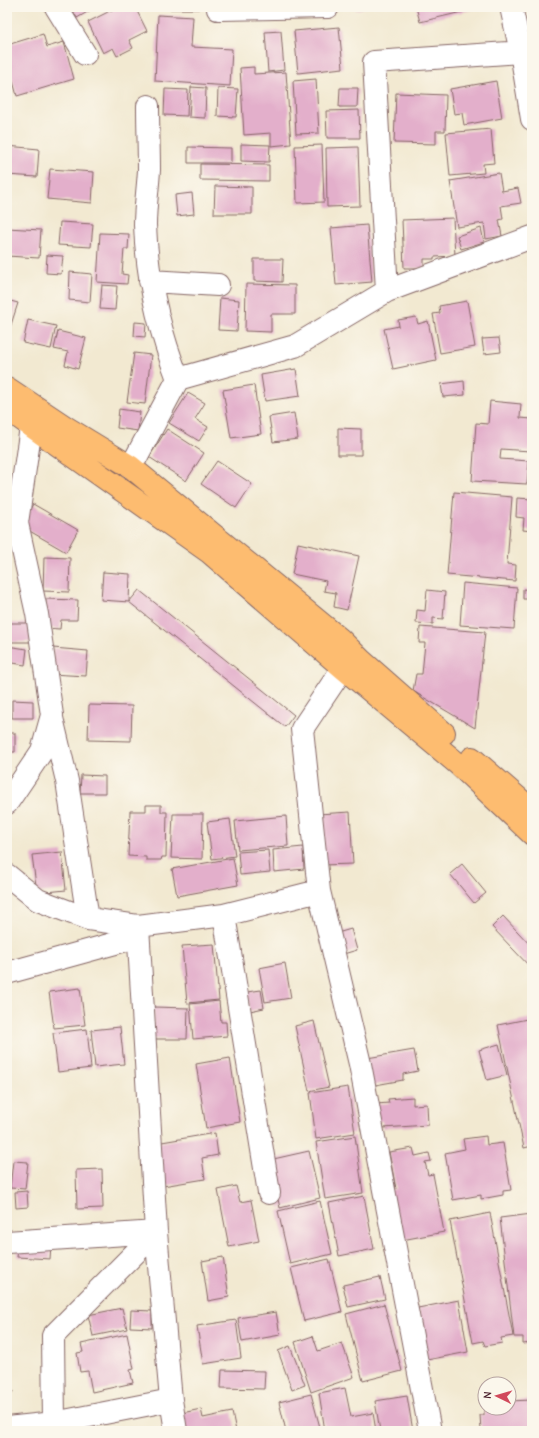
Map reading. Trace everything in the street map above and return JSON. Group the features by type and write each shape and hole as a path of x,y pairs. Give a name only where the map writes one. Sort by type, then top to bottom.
{"main road":[{"path":"7,388 130,468 340,639 361,660 532,810"},
{"path":"7,410 209,552 343,668 458,764 532,834"}],"street":[{"path":"56,7 85,54"},
{"path":"218,9 328,7"},
{"path":"511,7 521,52 532,119"},
{"path":"387,291 374,62 521,52"},
{"path":"148,106 148,170 145,224 150,281 165,345 178,379"},
{"path":"130,468 178,379 295,346 387,291 532,237"},
{"path":"150,281 218,285"},
{"path":"31,427 17,523 37,614 52,715 67,781 88,919"},
{"path":"343,668 302,729 319,892 360,1064 430,1431"},
{"path":"7,803 42,751 52,715"},
{"path":"7,875 38,900 88,919 138,926 224,915 319,892"},
{"path":"224,915 269,1193"},
{"path":"7,973 124,941 138,926"},
{"path":"138,926 156,1232 171,1400 176,1431"},
{"path":"7,1242 156,1232"},
{"path":"54,1423 53,1336 156,1232"},
{"path":"7,1428 54,1423 171,1400"}],"building":[{"path":"71,7 96,7 77,18"},
{"path":"118,7 135,7 147,31 129,40 133,48 117,56 113,48 103,53 88,22"},
{"path":"161,7 199,7 199,9 161,9"},
{"path":"355,7 366,7 356,10"},
{"path":"416,7 473,7 474,9 420,22"},
{"path":"158,15 193,17 191,47 232,49 230,86 155,81"},
{"path":"339,27 343,68 298,73 294,31"},
{"path":"281,31 284,70 268,72 265,32"},
{"path":"43,34 47,47 64,42 74,79 17,96 7,59 7,45"},
{"path":"254,67 254,74 286,72 291,144 271,146 271,133 244,135 240,68"},
{"path":"316,79 319,133 296,134 293,81"},
{"path":"496,81 502,118 464,125 462,113 454,114 450,89"},
{"path":"191,87 206,88 205,118 189,117"},
{"path":"218,88 238,89 236,117 217,116"},
{"path":"340,88 358,88 357,107 339,107"},
{"path":"165,89 188,90 187,116 164,115"},
{"path":"396,93 446,95 445,131 436,131 436,144 394,143"},
{"path":"359,110 360,138 327,138 326,111"},
{"path":"491,129 494,163 483,164 484,173 450,176 446,133"},
{"path":"241,144 270,145 269,162 241,161"},
{"path":"322,145 324,202 297,203 295,146"},
{"path":"7,146 39,149 37,177 7,175"},
{"path":"188,147 231,148 231,163 188,163"},
{"path":"358,147 360,206 327,207 326,148"},
{"path":"200,164 269,165 269,181 200,180"},
{"path":"50,169 94,172 92,203 47,199"},
{"path":"499,173 502,191 518,188 521,203 501,206 503,219 499,220 502,236 486,239 484,223 457,227 450,181"},
{"path":"215,186 252,187 252,214 214,214"},
{"path":"192,193 194,214 177,216 175,195"},
{"path":"453,218 455,256 424,259 424,268 404,268 402,220"},
{"path":"60,222 93,224 91,247 58,245"},
{"path":"367,225 372,282 336,285 331,228"},
{"path":"7,228 41,230 39,258 7,256"},
{"path":"481,228 484,242 461,249 457,236"},
{"path":"100,233 129,234 128,249 124,249 122,274 128,275 127,284 97,282"},
{"path":"47,255 63,256 61,274 46,273"},
{"path":"254,259 283,259 282,282 254,281"},
{"path":"70,272 92,274 90,302 69,300"},
{"path":"246,284 295,285 295,314 271,314 271,332 245,331"},
{"path":"102,285 117,286 115,310 100,309"},
{"path":"220,298 239,300 237,331 218,330"},
{"path":"7,300 18,303 7,337"},
{"path":"467,301 475,347 440,353 433,314 440,313 439,306"},
{"path":"416,317 418,324 428,321 436,360 393,369 384,329 399,326 398,320"},
{"path":"28,320 56,326 51,349 23,343"},
{"path":"135,322 146,323 145,337 134,336"},
{"path":"58,331 86,338 78,369 65,365 68,352 54,349"},
{"path":"499,338 501,352 484,354 482,339"},
{"path":"134,353 151,355 145,404 127,402"},
{"path":"296,369 300,396 265,401 261,375"},
{"path":"464,381 465,395 443,397 441,384"},
{"path":"254,385 261,434 231,438 223,390"},
{"path":"188,393 205,403 195,419 208,427 199,441 169,423"},
{"path":"490,401 521,404 520,418 532,419 530,451 501,449 500,459 529,461 527,484 472,481 476,423 488,424"},
{"path":"119,409 140,412 138,431 117,428"},
{"path":"294,413 298,439 273,442 269,417"},
{"path":"338,428 361,429 361,455 338,455"},
{"path":"167,429 204,453 186,481 149,457"},
{"path":"217,461 252,484 236,508 201,484"},
{"path":"454,492 512,497 507,564 516,565 515,581 447,575"},
{"path":"517,498 532,499 532,531 523,530 524,518 516,517"},
{"path":"33,504 78,530 66,552 21,526"},
{"path":"298,543 359,556 347,610 334,607 336,593 324,591 326,581 292,574"},
{"path":"44,557 70,558 69,592 43,591"},
{"path":"103,572 130,574 129,602 101,600"},
{"path":"463,583 517,588 514,629 460,625"},
{"path":"523,589 532,590 532,599 523,599"},
{"path":"139,590 294,715 285,727 129,602"},
{"path":"427,590 445,592 443,619 433,618 433,624 416,623 417,610 425,611"},
{"path":"46,599 78,600 77,620 61,620 60,629 44,628"},
{"path":"7,623 30,623 31,642 7,642"},
{"path":"420,627 485,632 475,728 413,691 416,674 422,674 425,643 419,643"},
{"path":"7,646 27,649 25,665 7,662"},
{"path":"53,648 88,651 86,676 51,674"},
{"path":"12,700 33,701 33,718 12,718"},
{"path":"89,705 132,706 131,741 88,740"},
{"path":"7,733 15,733 15,752 7,752"},
{"path":"81,775 105,776 105,793 80,793"},
{"path":"146,805 161,805 161,812 167,812 166,857 162,857 161,860 146,860 146,857 128,856 130,811 146,811"},
{"path":"350,812 353,864 322,865 318,814"},
{"path":"173,814 203,814 202,859 171,858"},
{"path":"286,816 288,846 238,850 235,821"},
{"path":"230,819 235,856 212,859 207,822"},
{"path":"303,847 304,869 274,872 273,850"},
{"path":"268,850 270,872 240,875 238,852"},
{"path":"62,852 66,890 37,893 32,855"},
{"path":"233,858 238,885 177,896 172,869"},
{"path":"462,864 486,893 474,903 450,874"},
{"path":"503,916 532,947 532,969 492,927"},
{"path":"351,929 357,950 340,955 334,934"},
{"path":"214,944 219,1000 187,1003 182,946"},
{"path":"285,963 291,998 265,1002 259,968"},
{"path":"80,988 85,1025 54,1028 49,992"},
{"path":"261,990 264,1008 250,1011 247,992"},
{"path":"219,1001 221,1022 226,1022 227,1036 193,1039 190,1004"},
{"path":"154,1007 188,1008 187,1039 153,1039"},
{"path":"532,1018 532,1146 524,1148 498,1025"},
{"path":"314,1021 329,1087 309,1091 295,1026"},
{"path":"120,1027 124,1064 95,1067 91,1030"},
{"path":"87,1029 91,1068 58,1072 53,1033"},
{"path":"499,1044 507,1075 487,1080 479,1050"},
{"path":"414,1050 418,1071 403,1074 403,1080 370,1086 367,1058"},
{"path":"230,1058 240,1122 206,1128 196,1064"},
{"path":"348,1087 355,1133 316,1139 310,1093"},
{"path":"413,1097 413,1105 427,1104 428,1125 383,1128 382,1121 377,1121 376,1104 389,1103 388,1099"},
{"path":"215,1133 218,1155 202,1158 205,1179 163,1186 156,1143"},
{"path":"355,1136 363,1193 325,1199 316,1142"},
{"path":"486,1136 487,1145 503,1143 511,1190 503,1191 503,1195 481,1199 481,1195 453,1200 445,1153 465,1149 463,1139"},
{"path":"413,1148 415,1156 429,1153 431,1161 425,1162 428,1175 433,1174 444,1232 402,1240 387,1191 396,1189 389,1152"},
{"path":"309,1151 320,1198 280,1208 269,1160"},
{"path":"13,1161 28,1162 25,1189 10,1188"},
{"path":"102,1169 103,1208 77,1209 76,1170"},
{"path":"236,1186 240,1202 251,1200 259,1241 229,1247 218,1190"},
{"path":"27,1191 28,1207 16,1208 15,1192"},
{"path":"364,1196 374,1249 339,1256 329,1203"},
{"path":"320,1201 332,1254 290,1264 278,1211"},
{"path":"490,1213 513,1336 501,1338 502,1343 485,1346 483,1341 473,1343 450,1221"},
{"path":"532,1214 532,1343 523,1344 523,1337 514,1337 500,1218"},
{"path":"19,1242 51,1245 50,1259 17,1257"},
{"path":"223,1257 229,1297 208,1301 202,1261"},
{"path":"329,1259 342,1312 304,1321 291,1268"},
{"path":"380,1277 385,1299 348,1307 343,1285"},
{"path":"459,1300 468,1352 427,1360 418,1308"},
{"path":"384,1304 402,1371 363,1381 346,1314"},
{"path":"122,1308 127,1329 93,1336 88,1315"},
{"path":"131,1310 152,1311 152,1328 130,1327"},
{"path":"276,1312 280,1335 242,1342 238,1318"},
{"path":"236,1320 241,1358 203,1364 197,1326"},
{"path":"127,1334 134,1369 130,1370 133,1383 92,1392 88,1371 80,1372 77,1353 83,1352 81,1344"},
{"path":"313,1336 318,1351 342,1343 354,1377 311,1392 295,1342"},
{"path":"290,1346 305,1385 292,1390 278,1351"},
{"path":"7,1368 13,1392 7,1393"},
{"path":"222,1370 265,1371 264,1389 221,1388"},
{"path":"345,1388 351,1417 373,1413 376,1431 325,1431 319,1393"},
{"path":"311,1394 321,1431 286,1431 279,1402"},
{"path":"407,1396 413,1431 380,1431 375,1401"},
{"path":"532,1400 532,1431 481,1430 480,1416 517,1416 517,1401"},
{"path":"201,1409 203,1418 232,1412 236,1431 186,1431 182,1413"}]}
